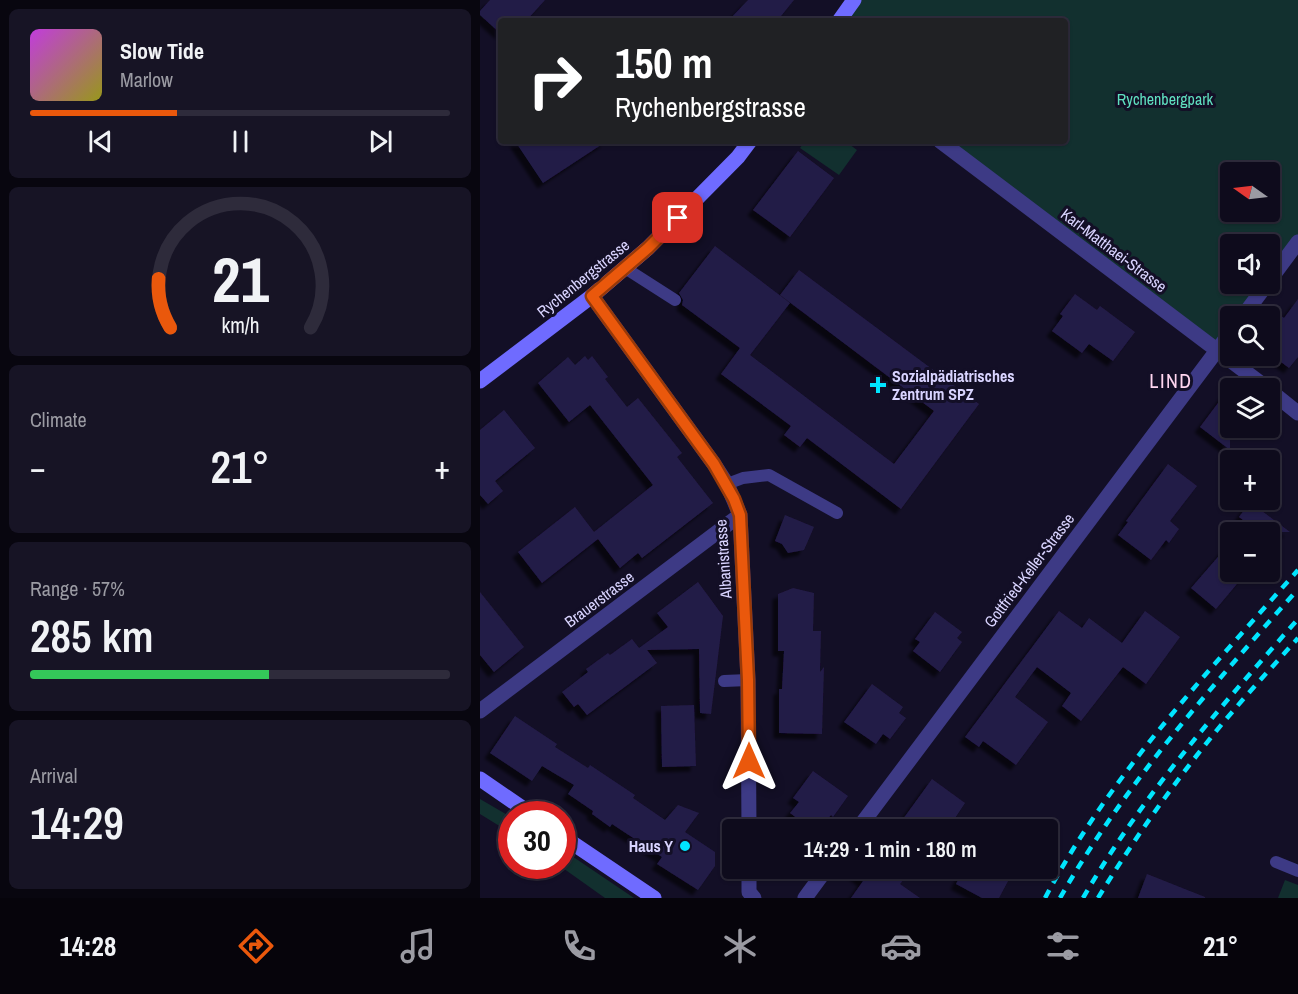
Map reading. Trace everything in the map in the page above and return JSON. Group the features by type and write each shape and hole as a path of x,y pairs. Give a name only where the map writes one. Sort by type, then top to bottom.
{"street":[{"path":"841,18 854,0"},
{"name":"Rychenbergstrasse","path":"480,381 592,296 648,248 738,158 748,144"},
{"name":"Karl-Matthaei-Strasse","path":"944,144 1254,378"},
{"path":"1280,266 1298,242"},
{"name":"Albanistrasse","path":"592,296 714,464 727,484 740,515 748,680 749,819"},
{"name":"Gottfried-Keller-Strasse","path":"864,819 1220,347"},
{"name":"Karl-Matthaei-Strasse","path":"1280,399 1298,413"},
{"name":"Brauerstrasse","path":"480,711 740,515"},
{"path":"480,779 512,801"},
{"path":"576,845 654,898"},
{"path":"749,879 749,892 754,898"},
{"path":"805,898 819,879"}],"lane":[{"path":"625,267 675,300"},
{"path":"727,484 743,478 769,475 837,513"},
{"path":"724,681 748,680"},
{"path":"1276,862 1298,870"}],"green space":[{"name":"Rychenbergpark","path":"854,0 1298,0 1298,242 1280,266 1280,234 1220,234 1220,294 1260,294 1250,306 1220,306 1220,347 1218,350 944,144 1068,144 1068,18 841,18"},
{"path":"803,144 849,144 857,150 839,175 800,148"},
{"path":"480,799 498,809 498,825 480,814"},
{"path":"576,859 634,898 605,898 576,877"},
{"path":"1285,880 1298,885 1298,898 1278,898"}],"building":[{"path":"490,0 545,0 529,18 498,18 498,31 480,15 480,11"},
{"path":"748,0 794,0 779,18 731,18"},
{"path":"517,144 602,144 543,183"},
{"path":"798,151 834,178 790,237 753,210"},
{"name":"Sozialpädiatrisches Zentrum SPZ","path":"715,246 790,303 750,355 894,464 934,411 780,295 799,270 979,404 901,509 807,438 800,447 784,435 791,426 721,374 740,348 682,305 683,300 679,293"},
{"path":"1075,294 1097,310 1100,306 1135,332 1113,361 1089,344 1082,353 1052,331 1063,316 1060,314"},
{"path":"1298,299 1298,357 1289,368 1280,361 1280,315 1284,318"},
{"path":"585,356 588,360 592,356 608,377 605,379 627,407 638,398 682,453 677,457 713,503 642,558 638,553 620,568 598,539 542,583 518,552 575,507 594,532 653,485 590,405 569,422 538,383 568,357 575,365"},
{"path":"1220,400 1220,438 1230,438 1230,450 1200,427"},
{"path":"504,410 535,448 495,481 503,491 488,504 480,495 480,430"},
{"path":"1168,464 1197,486 1170,521 1179,529 1169,543 1166,540 1151,560 1118,535"},
{"path":"1244,510 1261,510 1277,522 1246,522 1239,517"},
{"path":"785,515 814,527 804,550 788,553 782,544 775,541"},
{"path":"1280,524 1290,532 1280,532"},
{"path":"1220,555 1220,582 1239,582 1216,609 1191,588"},
{"path":"698,582 723,616 711,714 700,713 699,649 647,650 657,663 587,715 578,704 574,707 562,692 588,672 586,669 608,653 610,655 632,639 639,648 668,627 657,613"},
{"path":"793,588 814,593 813,631 821,631 820,672 824,667 822,734 779,733 779,689 782,689 784,651 778,651 778,594"},
{"path":"480,592 524,647 494,672 480,655"},
{"path":"1059,611 1082,628 1089,618 1122,643 1145,611 1180,637 1146,684 1123,667 1081,721 1062,706 1071,693 1037,667 1015,697 1048,722 1016,765 983,741 979,747 965,737"},
{"path":"935,612 962,632 957,638 962,642 940,672 913,651 920,642 915,639"},
{"path":"872,684 903,707 899,713 906,718 890,739 883,734 876,744 844,722"},
{"path":"694,705 696,766 662,767 661,706"},
{"path":"515,716 557,744 555,747 588,768 590,765 635,795 633,798 665,820 678,805 699,813 685,832 715,852 715,866 698,890 657,864 662,857 612,824 610,827 592,814 593,811 568,794 574,785 542,766 532,781 490,753"},
{"path":"813,771 848,796 833,817 831,815 828,819 798,819 790,813 799,802 793,798"},
{"path":"932,779 965,803 954,819 903,819"},
{"path":"1147,874 1205,897 1205,898 1138,898"},
{"path":"861,879 904,879 900,884 920,898 851,898 863,881"},
{"path":"958,879 1009,879 999,898 982,898 956,884"}],"railway":[{"path":"1045,898 1099,809 1130,767 1195,687 1298,570"},
{"path":"1060,898 1113,814 1171,737 1298,589"},
{"path":"1083,898 1131,823 1183,753 1298,619"},
{"path":"1098,898 1136,839 1191,763 1227,718 1298,638"}],"place":[{"name":"Sozialpädiatrisches Zentrum SPZ","path":"878,385"},
{"name":"Haus Y","path":"685,846"}],"district":[{"name":"LIND","path":"1171,381"}],"route":[{"path":"678,218 648,248 592,296 714,464 727,484 740,515 748,680 749,761"}]}
